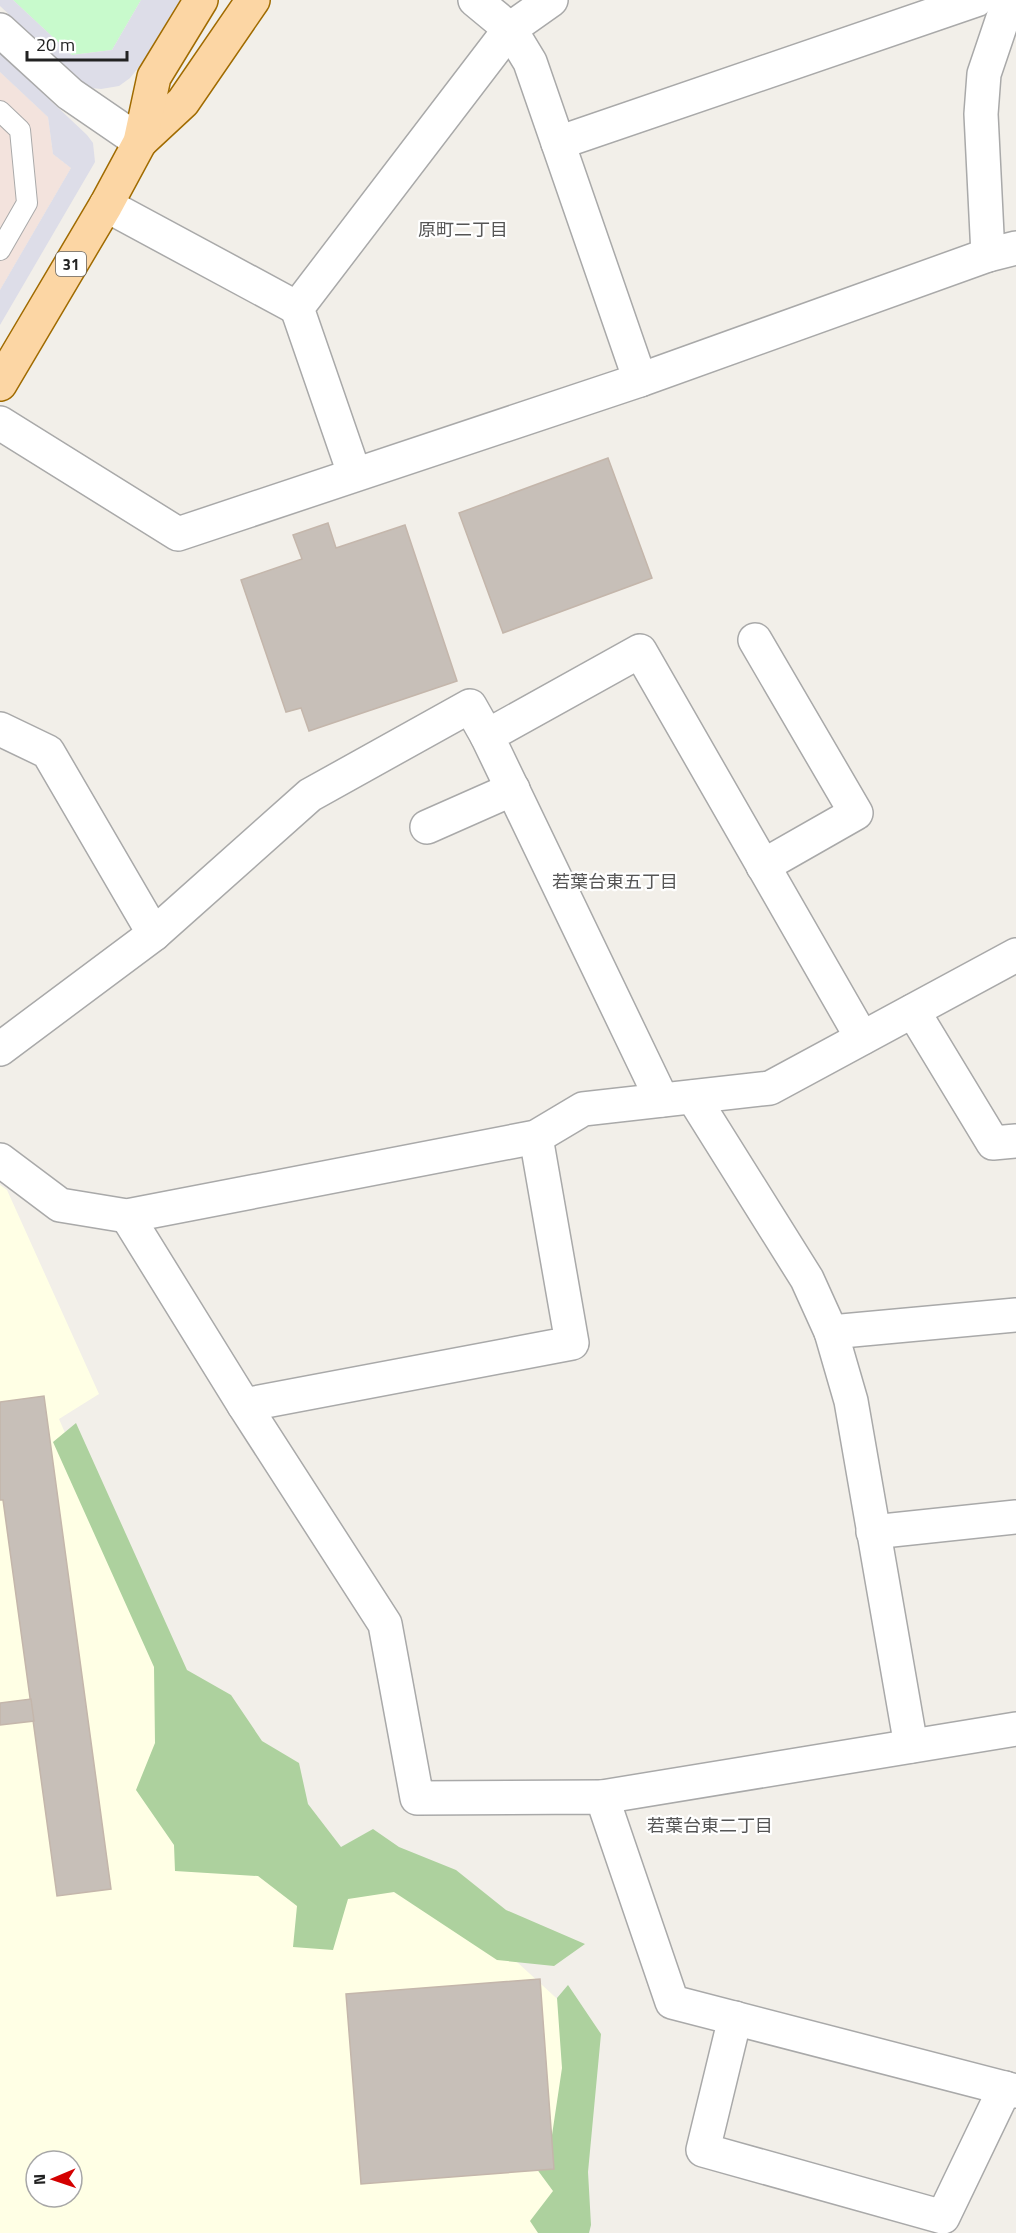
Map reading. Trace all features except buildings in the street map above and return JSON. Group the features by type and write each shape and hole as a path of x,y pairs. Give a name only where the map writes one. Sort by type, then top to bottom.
{"main road":[{"name":"31","path":"0,384 106,205 140,142 154,77 201,0"},
{"name":"31","path":"140,142 183,102 253,0"}],"street":[{"path":"475,0 510,29 530,62 640,380"},
{"path":"297,308 510,29 551,0"},
{"path":"558,143 976,0"},
{"path":"0,423 178,534 354,473 640,380 1002,251 981,114 984,74 1009,0"},
{"path":"0,30 70,94 140,142"},
{"path":"106,205 297,308 354,473"},
{"path":"756,640 856,813 763,866"},
{"path":"487,736 640,651 862,1038"},
{"path":"0,1049 154,934 310,795 470,706 677,1098 807,1279 831,1332 851,1401 911,1746"},
{"path":"0,729 48,752 154,934"},
{"path":"428,827 513,789"},
{"path":"0,1160 60,1205 127,1216 536,1137 583,1109 770,1088 1016,955"},
{"path":"913,1011 993,1143 1016,1141"},
{"path":"244,1405 572,1343 536,1137"},
{"path":"127,1216 244,1405 385,1624 417,1798 602,1797 1016,1729"},
{"path":"831,1332 1016,1315"},
{"path":"873,1532 1016,1517"},
{"path":"602,1797 672,2002 735,2018 1010,2089 943,2217 703,2150 735,2018"}],"lane":[{"path":"0,111 20,130 27,203 0,250"}],"shaded area":[{"path":"0,0 13,0 72,55 112,50 141,0 180,0 142,63 130,78 119,86 101,89 91,88 82,82 0,6"},
{"path":"0,53 87,135 93,143 95,162 0,325 0,290 71,168 53,154 48,117 0,72"},
{"path":"0,72 48,117 53,154 71,168 0,290"},
{"path":"0,1185 7,1190 99,1394 59,1419 174,1685 344,1870 419,1872 578,2018 564,2233 0,2233"}],"green space":[{"path":"13,0 141,0 112,50 72,55"},
{"path":"76,1423 187,1670 231,1695 262,1741 299,1763 308,1804 341,1847 373,1829 399,1847 456,1870 506,1910 585,1944 554,1966 497,1960 394,1892 348,1899 333,1950 293,1947 297,1906 258,1876 175,1871 174,1845 136,1790 155,1743 154,1667 53,1442"},
{"path":"568,1985 601,2034 588,2172 591,2225 589,2233 538,2233 530,2221 553,2191 525,2153 552,2135 562,2068 557,1998"}],"district":[{"name":"原町二丁目","path":"463,229"},
{"name":"若葉台東五丁目","path":"615,881"},
{"name":"若葉台東二丁目","path":"710,1825"}]}
